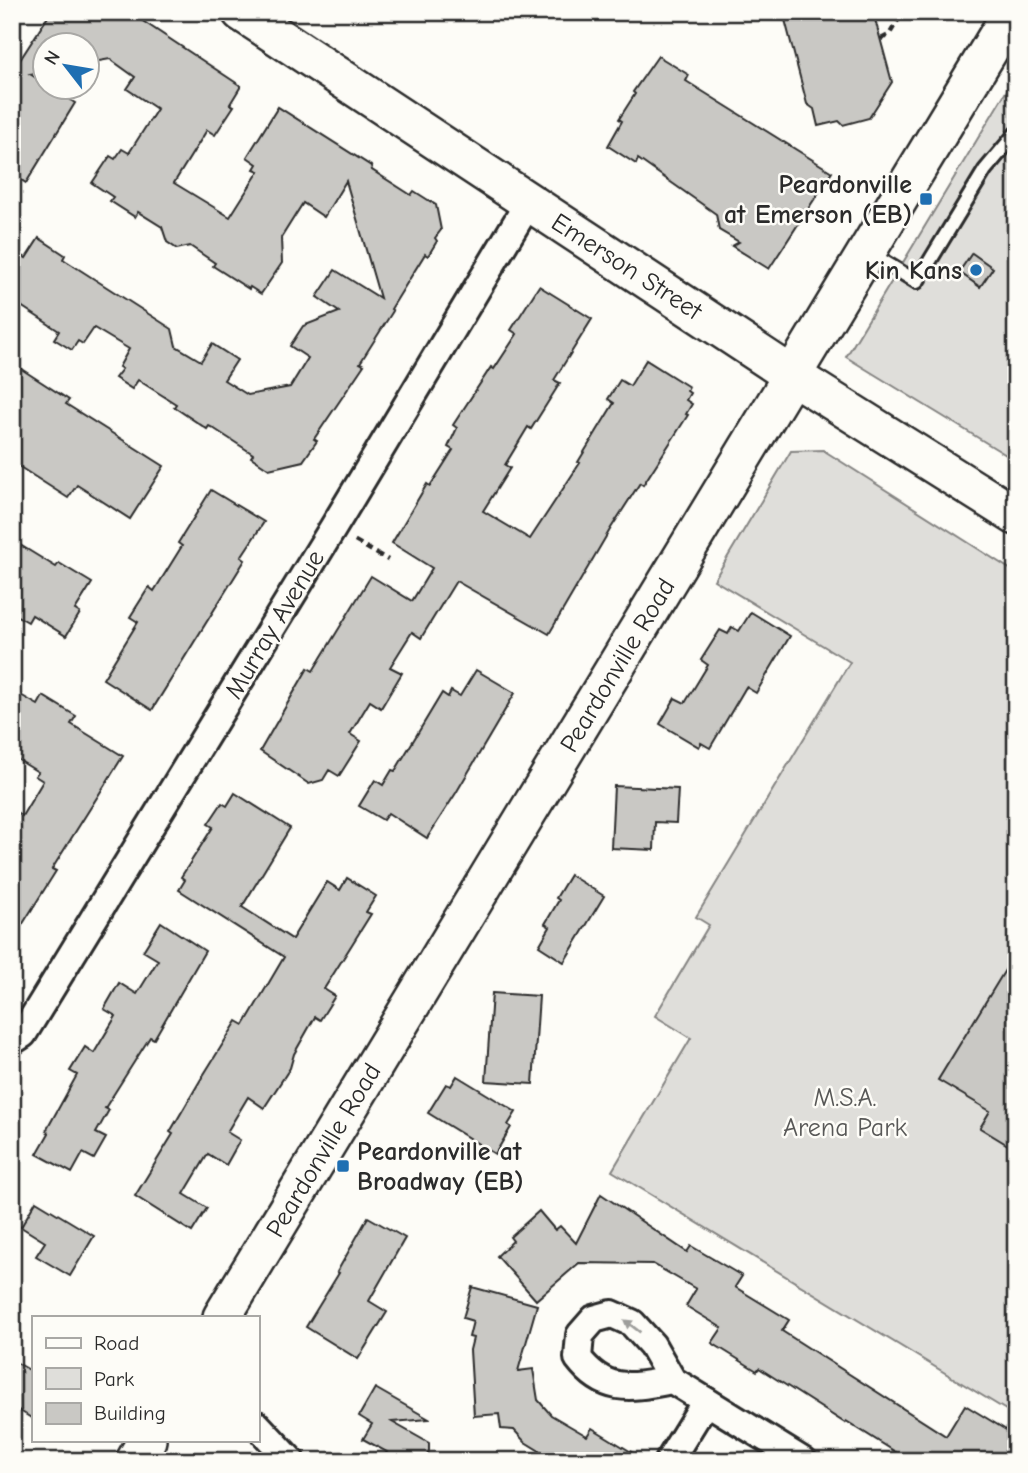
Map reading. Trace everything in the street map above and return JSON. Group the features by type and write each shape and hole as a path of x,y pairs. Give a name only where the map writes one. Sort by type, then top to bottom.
{"main road":[{"name":"Peardonville Road","path":"223,1316 1012,12"},
{"name":"Emerson Street","path":"258,17 529,202 793,376 1016,516"},
{"path":"135,1461 147,1442"}],"street":[{"name":"Murray Avenue","path":"12,1041 23,1034 529,202"},
{"path":"672,1380 803,1461"},
{"path":"669,1461 706,1401"},
{"path":"259,1427 291,1461"}],"lane":[{"path":"868,252 917,282 985,170 1016,132"}],"path":[{"path":"881,39 890,35 903,12"},
{"path":"333,528 388,560"}],"green space":[{"path":"1016,75 1016,461 846,357"},
{"name":"M.S.A. Arena Park","path":"823,450 1016,573 1016,1416 612,1171 691,1038 655,1016 709,925 696,917 850,662 714,580 791,451"}],"building":[{"path":"51,12 129,12 241,86 230,104 234,106 215,135 207,130 174,183 230,217 259,171 254,169 257,164 247,157 278,107 371,166 372,170 411,195 414,191 436,205 441,230 435,238 437,241 428,256 425,254 391,309 393,311 360,363 364,365 314,439 317,441 303,461 269,469 251,457 253,454 213,428 209,426 207,429 174,407 176,404 138,380 132,389 115,378 122,369 119,367 129,349 94,328 83,344 78,341 72,350 54,339 59,331 12,300 12,249 26,258 39,238 65,255 63,259 172,329 176,346 201,361 212,344 237,360 224,380 248,395 290,387 308,358 290,346 303,326 339,312 317,297 335,270 380,298 346,181 324,217 303,203 281,238 282,263 261,294 250,287 249,289 213,266 215,263 190,246 177,249 167,242 162,227 138,212 135,217 110,201 113,197 92,183 110,156 115,159 122,149 129,153 157,109 127,89 135,77 110,59 102,60 102,32 38,32"},
{"path":"783,12 873,12 892,82 869,118 843,125 839,121 818,126 814,109 807,104"},
{"path":"32,41 32,102 75,103 26,183 12,174 12,63 16,66"},
{"path":"658,56 689,75 686,81 832,172 769,269 732,246 739,242 719,230 716,214 638,159 636,164 608,146 622,121 619,119 635,94 633,92"},
{"name":"Kin Kans","path":"972,253 993,268 980,287 959,272"},
{"path":"539,286 592,319 554,380 560,383 505,465 510,468 483,511 530,539 580,463 578,462 614,403 608,399 620,380 630,386 646,360 689,387 687,391 690,393 686,400 692,404 686,414 688,415 643,485 640,483 611,528 549,634 456,581 421,638 412,632 390,667 402,673 381,708 370,701 350,734 361,741 339,776 329,770 323,780 309,784 260,751 308,668 313,671 371,576 412,601 432,568 392,543 427,484 430,486 453,450 448,447 457,428 453,425 491,367 494,369 517,334 511,330"},
{"path":"12,363 69,400 66,404 164,466 130,519 77,485 68,498 12,462"},
{"path":"211,490 264,522 241,557 245,560 152,710 103,679 138,622 130,617 149,587 154,591 182,546 178,543"},
{"path":"12,540 56,567 59,563 92,583 75,610 80,613 66,636 32,615 28,622 12,613"},
{"path":"751,612 790,636 756,693 746,687 710,748 701,743 699,747 660,724 675,698 685,703 708,665 701,660 720,630 728,634 732,627 739,631"},
{"path":"476,670 515,693 427,838 388,813 383,820 359,806 375,780 383,785 392,770 395,771 442,693 448,697 451,691 460,696"},
{"path":"12,690 38,705 43,696 76,716 71,724 123,756 52,869 56,871 12,941 12,809 22,816 43,781 35,776 38,772 12,756"},
{"path":"614,786 678,789 676,823 655,822 654,850 611,848"},
{"path":"235,793 290,828 242,907 292,939 327,882 340,890 347,878 376,896 366,912 371,914 324,989 335,996 320,1020 315,1017 294,1054 290,1068 264,1108 248,1097 227,1132 240,1140 226,1165 208,1154 184,1194 207,1208 192,1232 135,1196 237,1021 244,1025 284,957 179,890 185,880 181,877 213,827 208,824 222,803 227,806"},
{"path":"570,875 604,896 564,962 539,946 550,927 545,924 559,900 556,898"},
{"path":"161,922 205,951 154,1039 150,1037 105,1108 109,1110 96,1133 106,1138 94,1159 83,1153 72,1173 37,1154 49,1133 46,1131 77,1075 70,1071 85,1047 94,1053 116,1016 104,1009 119,983 137,994 158,960 143,951"},
{"path":"1016,952 1016,1150 980,1128 990,1111 938,1080"},
{"path":"492,993 539,996 533,1084 486,1081"},
{"path":"457,1076 516,1112 508,1125 511,1127 495,1154 428,1113 446,1084 451,1086"},
{"path":"601,1194 687,1252 691,1246 742,1276 735,1287 789,1320 782,1331 946,1436 965,1405 1016,1436 1016,1449 1008,1461 910,1461 759,1368 757,1371 712,1343 722,1328 686,1306 696,1289 653,1264 579,1263 536,1300 497,1256 513,1241 510,1237 539,1211 555,1230 560,1226 576,1243"},
{"path":"36,1201 94,1236 70,1276 36,1256 45,1242 21,1227"},
{"path":"368,1217 405,1238 369,1301 387,1312 358,1359 306,1327 339,1273 337,1272"},
{"path":"472,1287 537,1305 518,1371 533,1369 538,1400 551,1415 587,1436 592,1428 646,1461 556,1461 525,1442 514,1430 501,1429 499,1414 474,1416 470,1350 473,1338 469,1337 473,1321 463,1318"},
{"path":"12,1360 32,1371 32,1418 12,1406"},
{"path":"375,1388 429,1419 392,1422 429,1443 429,1451 424,1461 381,1461 387,1452 363,1439 372,1424 359,1416"}],"place":[{"name":"Peardonville at Emerson (EB)","path":"926,199"},
{"name":"Kin Kans","path":"976,270"},
{"name":"Peardonville at Broadway (EB)","path":"343,1166"}]}
